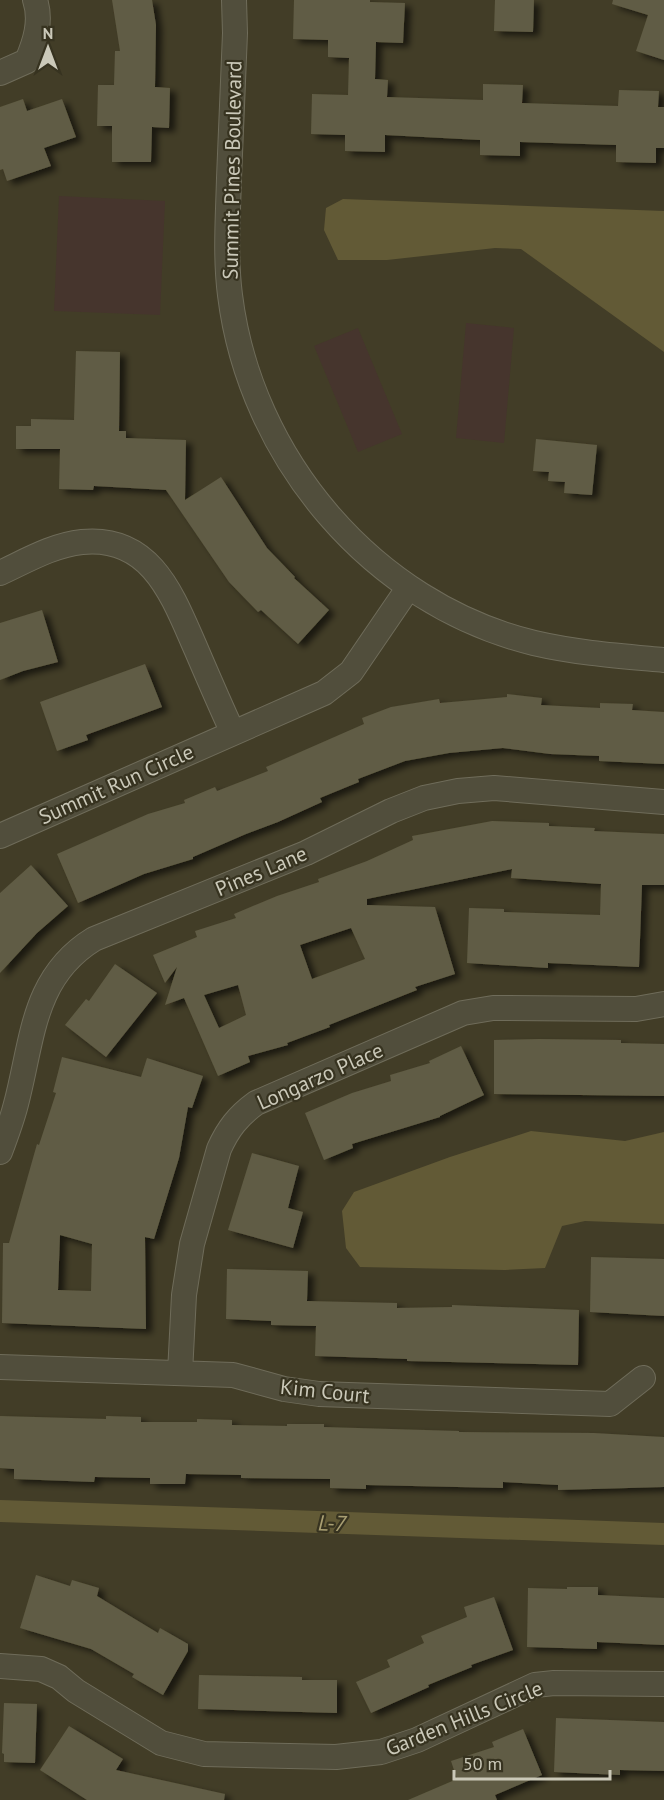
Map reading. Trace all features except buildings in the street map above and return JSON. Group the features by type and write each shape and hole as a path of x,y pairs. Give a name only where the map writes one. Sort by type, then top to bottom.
{"street":[{"path":"0,73 27,61 36,38 37,7 35,0"},
{"name":"Summit Pines Boulevard","path":"234,0 235,33 227,245 230,296 239,345 248,377 276,440 302,483 341,529 370,557 409,587 439,605 484,626 532,642 581,652 664,660"},
{"path":"0,573 53,550 84,542 115,546 143,560 155,570 172,596 232,733"},
{"name":"Summit Run Circle","path":"0,836 324,693 338,684 361,659 409,587"},
{"name":"Pines Lane","path":"0,1152 16,1104 45,991 66,961 82,946 94,939 306,853 391,811 424,798 458,791 494,788 664,802"},
{"name":"Longarzo Place","path":"180,1373 184,1295 192,1244 219,1149 226,1134 244,1111 256,1103 463,1013 493,1008 636,1009 664,1004"},
{"name":"Kim Court","path":"0,1367 232,1376 284,1389 319,1394 610,1404 643,1378"},
{"name":"Garden Hills Circle","path":"0,1666 41,1669 59,1677 76,1691 161,1743 204,1754 336,1757 381,1752 417,1740 535,1685 554,1683 664,1684"}],"shaded area":[{"path":"59,196 165,201 160,315 54,311"},
{"path":"343,199 664,211 664,352 521,249 495,248 387,260 338,260 324,230 326,208"},
{"path":"466,323 514,328 504,443 456,438"},
{"path":"358,328 402,434 358,452 314,346"},
{"path":"531,1131 625,1141 664,1132 664,1224 585,1221 562,1226 545,1268 505,1270 360,1267 346,1248 342,1211 354,1192 450,1157"}],"waterway":[{"name":"L-7","path":"0,1511 664,1534"}]}
